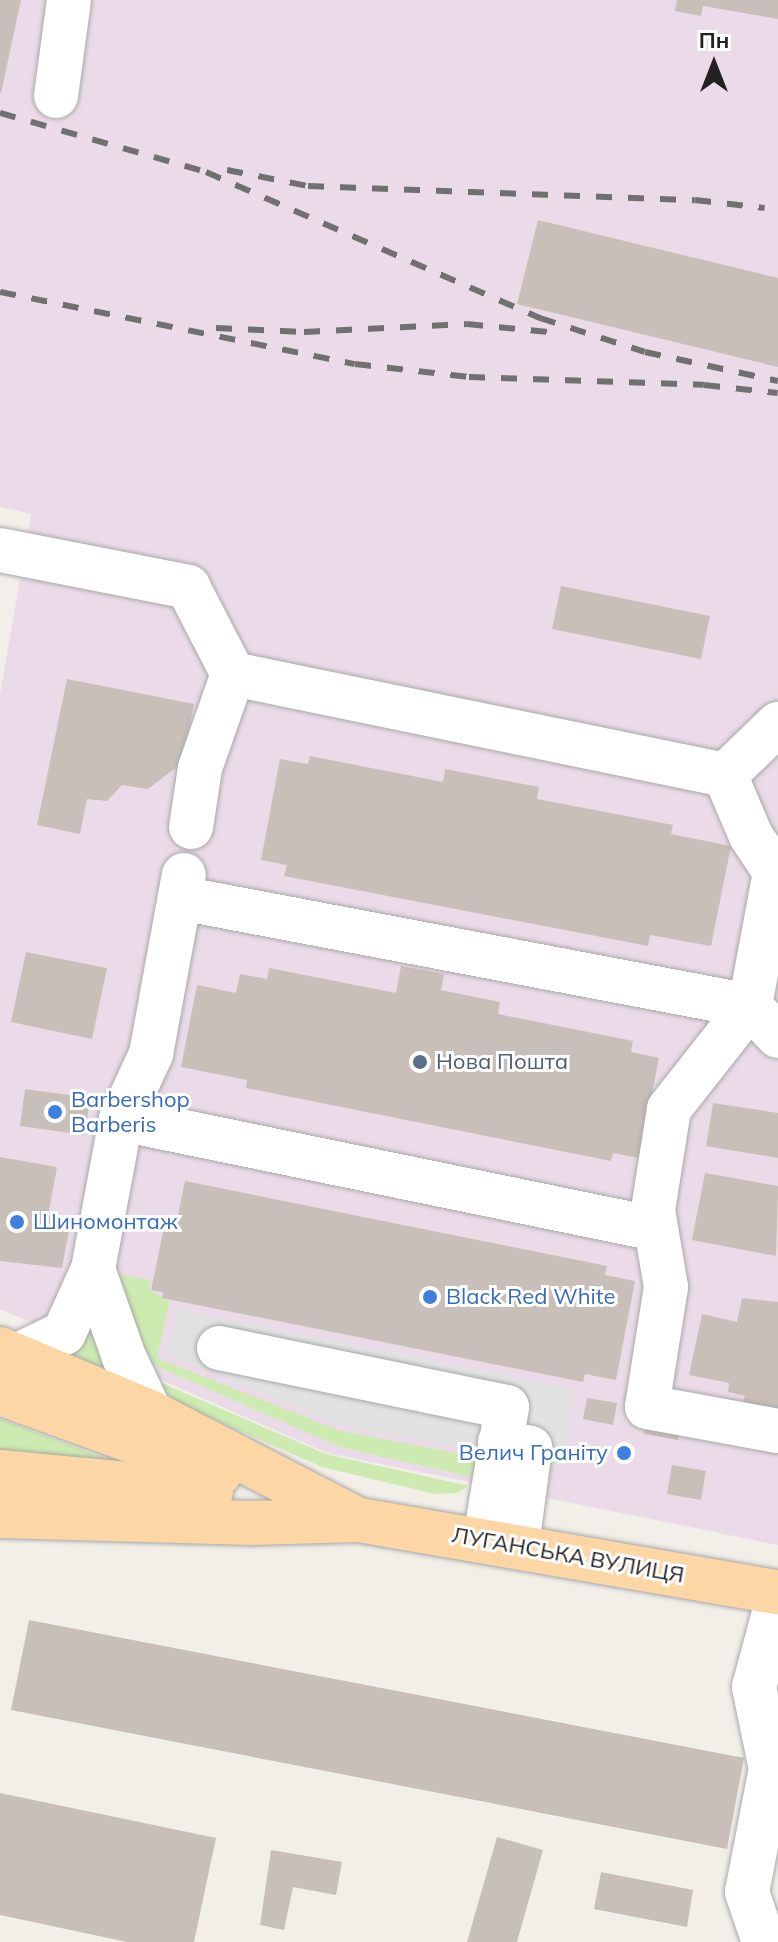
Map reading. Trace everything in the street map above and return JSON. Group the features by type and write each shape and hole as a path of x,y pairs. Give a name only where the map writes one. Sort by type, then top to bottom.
{"main road":[{"name":"ЛУГАНСЬКА ВУЛИЦЯ","path":"6,1366 150,1412 359,1520"},
{"path":"6,1366 359,1520"},
{"path":"0,1472 174,1485 359,1520"},
{"name":"ЛУГАНСЬКА ВУЛИЦЯ","path":"0,1516 252,1523 359,1520 501,1542 778,1595"}],"street":[{"path":"56,96 69,0"},
{"path":"0,550 188,587 233,674 200,768 191,827"},
{"path":"233,674 725,775 765,839 775,872 764,1021 669,1109 653,1210 666,1287 647,1407 778,1431"},
{"path":"725,775 778,724"},
{"path":"6,1366 64,1333 93,1269 121,1119 151,1054 182,886 764,1021"},
{"path":"121,1119 656,1229"},
{"path":"93,1269 124,1357 150,1412"},
{"path":"219,1348 507,1407 515,1445 501,1542"},
{"path":"764,1942 747,1892 771,1769 754,1687 778,1595"}],"shaded area":[{"path":"0,0 778,0 778,1545 327,1453 0,1309 0,695 31,514 0,507"},
{"path":"178,1309 574,1389 561,1468 338,1424 166,1354"}],"green space":[{"path":"111,1273 151,1280 150,1291 170,1301 157,1358 338,1430 487,1459 476,1478 340,1447 140,1359"},
{"path":"95,1321 121,1378 62,1353"},
{"path":"150,1378 326,1454 469,1486 457,1493 435,1494 322,1467 179,1404"},
{"path":"0,1419 107,1459 0,1455"}],"building":[{"path":"0,0 21,0 1,93 0,93"},
{"path":"677,0 778,0 778,19 703,6 701,16 675,11"},
{"path":"538,220 778,278 778,367 517,304"},
{"path":"561,586 710,616 701,659 552,629"},
{"path":"67,679 194,704 182,763 148,789 122,785 107,801 87,799 80,834 37,825"},
{"path":"310,756 443,782 445,769 539,787 537,799 673,825 671,834 731,846 711,946 650,935 648,946 284,876 287,865 261,860 280,759 308,764"},
{"path":"26,952 107,968 92,1039 11,1022"},
{"name":"Нова Пошта","path":"401,966 444,974 441,990 500,1002 498,1014 633,1041 631,1052 659,1058 639,1158 613,1153 611,1161 246,1088 247,1080 181,1067 197,985 236,993 240,974 267,979 269,968 396,993"},
{"name":"Barbershop Barberis","path":"25,1089 90,1098 85,1135 20,1126"},
{"path":"713,1103 778,1113 778,1158 706,1146"},
{"path":"0,1157 57,1167 48,1216 71,1220 62,1268 0,1261"},
{"path":"705,1173 778,1186 776,1256 692,1240"},
{"path":"185,1181 607,1266 605,1275 635,1281 616,1380 585,1374 583,1382 162,1298 163,1292 151,1290 166,1218 177,1220"},
{"path":"742,1298 778,1302 778,1409 743,1402 745,1396 728,1392 729,1383 689,1375 702,1314 737,1322"},
{"path":"587,1398 617,1403 613,1425 583,1419"},
{"path":"648,1412 682,1419 678,1440 644,1434"},
{"path":"672,1465 706,1471 701,1500 667,1494"},
{"path":"29,1620 744,1758 727,1849 11,1710"},
{"path":"0,1793 216,1838 194,1942 127,1942 0,1915"},
{"path":"497,1837 543,1850 517,1942 467,1942"},
{"path":"271,1850 342,1862 336,1895 293,1887 284,1930 260,1925"},
{"path":"601,1872 693,1890 687,1927 594,1909"}],"railway":[{"path":"0,113 206,172 540,318 645,352 778,381"},
{"path":"227,170 308,186 695,200 765,208"},
{"path":"0,292 355,364 469,377 704,385 778,393"},
{"path":"216,328 304,332 467,324 559,333"}],"place":[{"name":"Нова Пошта","path":"420,1062"},
{"name":"Barbershop Barberis","path":"55,1112"},
{"name":"Шиномонтаж","path":"17,1222"},
{"name":"Black Red White","path":"430,1297"},
{"name":"Велич Граніту","path":"624,1453"}]}
